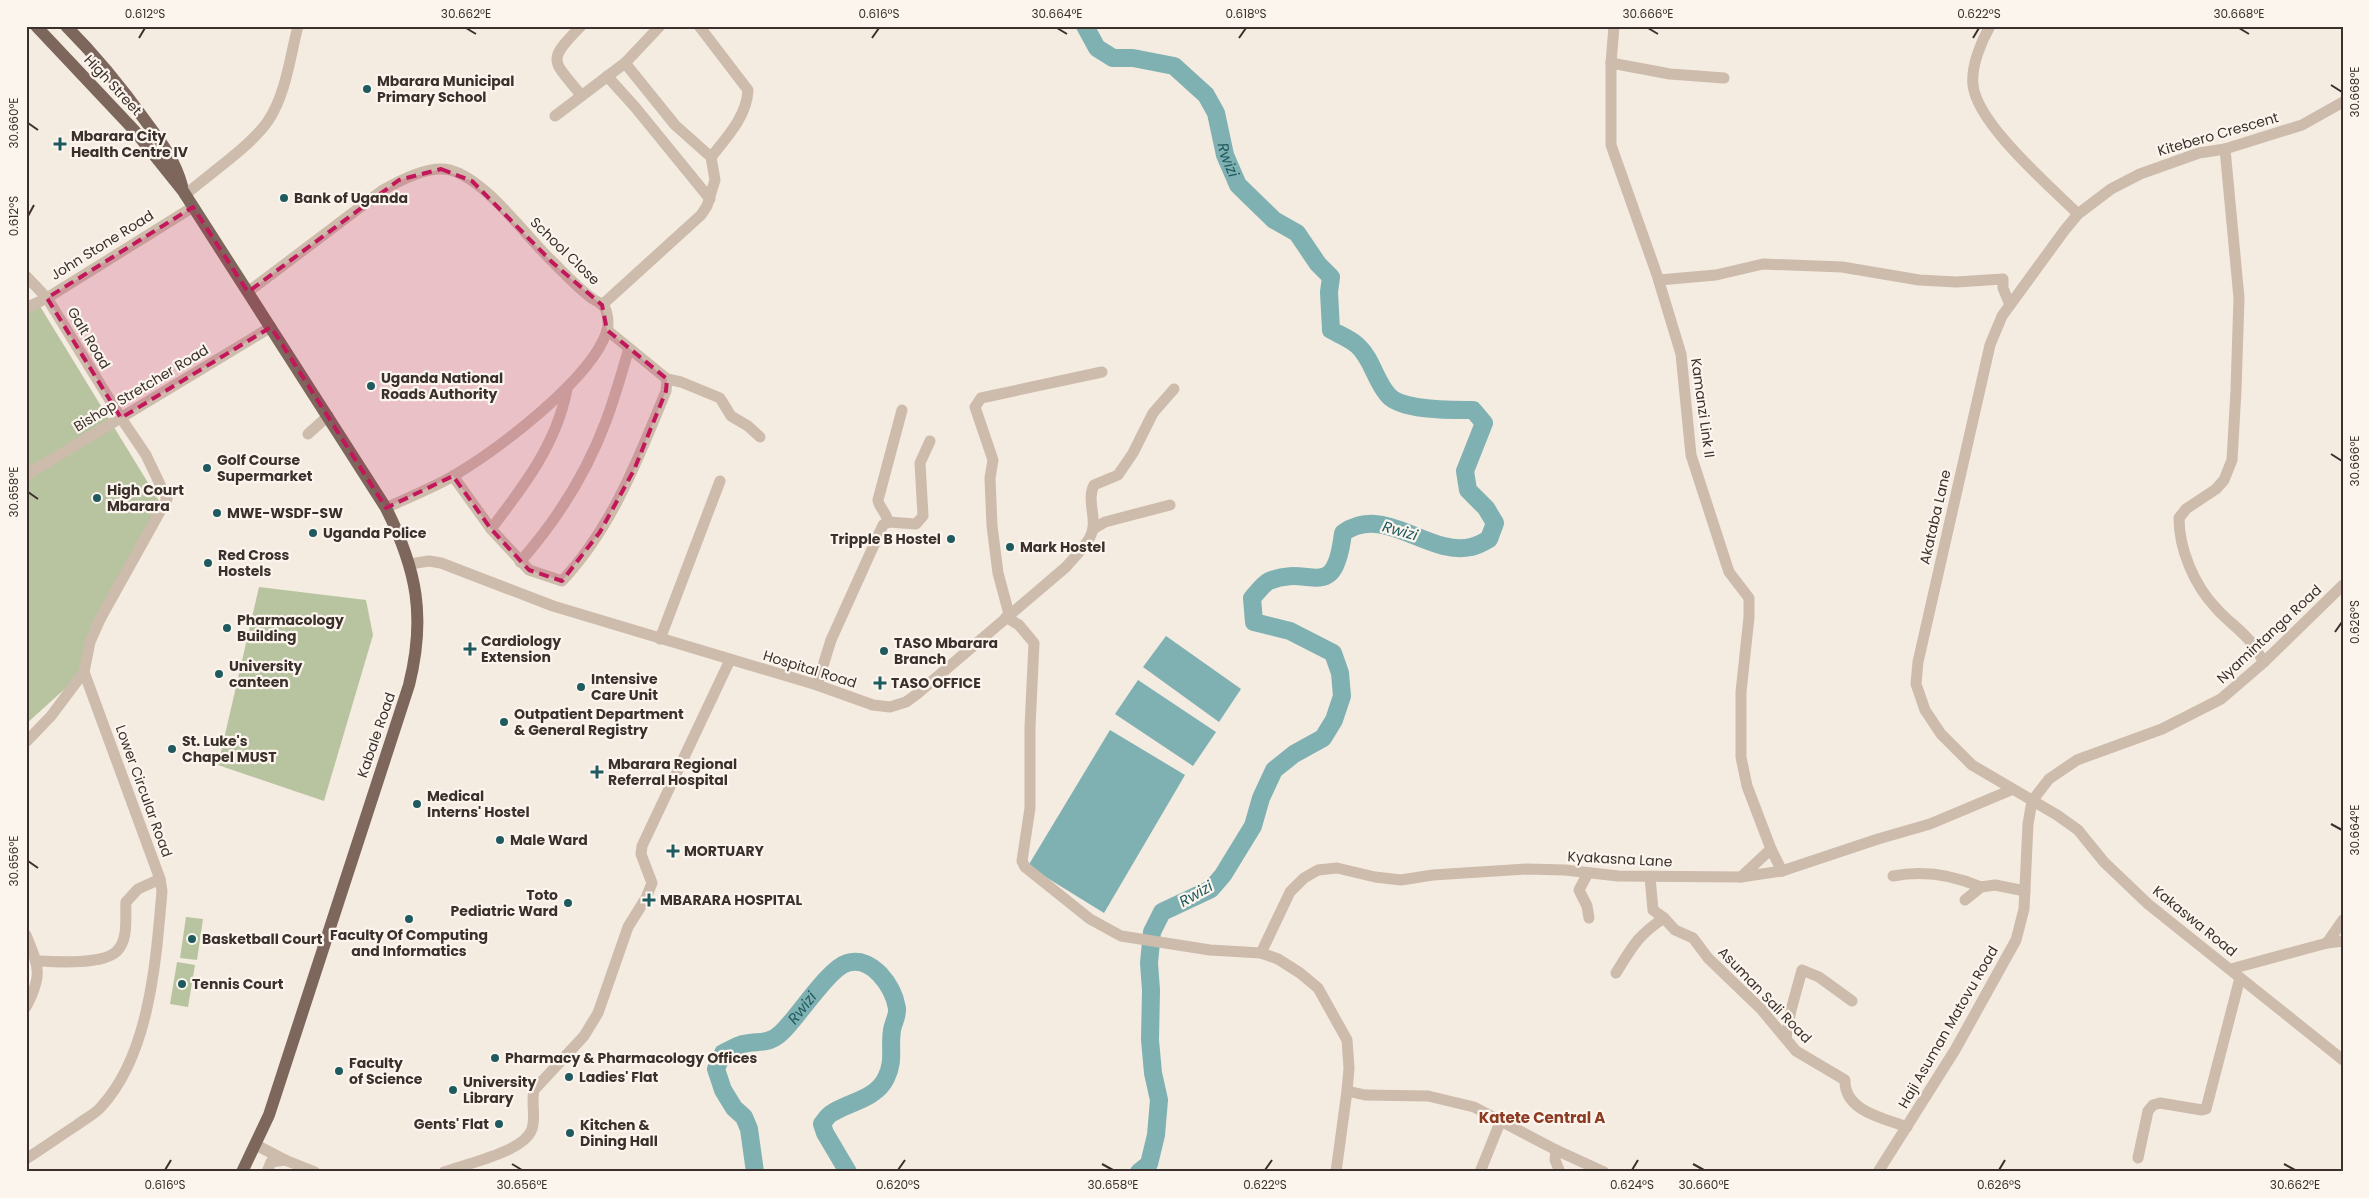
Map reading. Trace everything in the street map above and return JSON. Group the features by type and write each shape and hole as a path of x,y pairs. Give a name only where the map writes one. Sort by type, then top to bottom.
{"main road":[{"name":"High Street","path":"36,26 134,130 184,193 271,327"},
{"name":"High Street","path":"66,26 99,60 127,94 171,156 184,193"},
{"name":"Kabale Road","path":"242,1172 256,1145 280,1082 327,930 409,685 417,645 418,618 416,590 410,564 402,540 386,508 271,327"}],"street":[{"path":"184,193 250,140 268,121 277,102 298,26"},
{"path":"581,26 558,52 556,60 559,67 581,95"},
{"path":"554,116 625,63 660,26"},
{"path":"700,26 748,90 748,102 711,157"},
{"name":"Kamanzi Link II","path":"1614,26 1611,63 1612,145 1659,280 1681,354 1692,455 1729,572 1749,598 1749,617 1741,692 1741,757 1747,786 1782,871"},
{"path":"1986,27 1973,85 1981,110 1999,134 2078,214"},
{"path":"602,305 701,215 710,199 715,180 711,157 675,125 625,63"},
{"path":"1611,63 1670,74 1724,78"},
{"path":"607,76 635,107 710,199"},
{"name":"Kitebero Crescent","path":"2078,214 2111,189 2140,174 2199,153 2225,148 2302,125 2343,102"},
{"path":"2225,148 2239,298 2232,460 2224,480 2216,489 2186,509 2179,518 2179,529 2185,554 2197,581 2215,608 2251,641 2264,662"},
{"name":"School Close","path":"248,292 383,190 400,180 441,169 459,174 487,193 553,263 602,305 607,313 607,330"},
{"name":"John Stone Road","path":"26,308 47,298 193,206"},
{"name":"Akataba Lane","path":"2032,801 1972,765 1941,734 1925,710 1916,684 1918,662 1990,345 2002,316 2078,214"},
{"path":"1659,280 1716,275 1763,264 1834,267 1919,280 1956,282 2003,279 2003,288 2010,305"},
{"name":"Galt Road","path":"26,276 47,298 120,418"},
{"name":"Bishop Stretcher Road","path":"26,475 271,327"},
{"path":"386,508 454,476 489,453 567,389 594,355 607,330 667,379 681,382 720,398 731,416 760,437"},
{"path":"520,562 544,535 578,478 606,422 629,348"},
{"path":"1102,372 981,398 975,407 993,460 990,478 992,526 998,574 1008,616 1019,625 1034,643 1030,727 1030,808 1022,861 1025,867 1037,878 1090,919 1116,934 1136,939 1210,950 1261,953 1278,959 1300,973 1318,988 1347,1040 1349,1068 1336,1172"},
{"path":"454,476 491,529 520,562 529,570 562,582 600,532 634,470 666,391 667,379"},
{"path":"491,529 520,490 550,443 564,407 567,389"},
{"path":"1170,505 1104,522 1093,528 1091,491 1094,485 1118,475 1133,453 1153,413 1174,389"},
{"path":"888,522 886,513 878,500 902,410"},
{"path":"308,434 328,416"},
{"path":"26,742 51,716 84,672 90,642 99,621 167,499 146,455 120,418"},
{"path":"817,685 831,640 883,525 888,522 916,524 923,516 920,464 930,441"},
{"path":"660,639 720,482"},
{"name":"Hospital Road","path":"410,564 429,562 441,564 553,606 817,685 873,705 890,707 906,702 1066,566 1083,547 1093,528"},
{"name":"Nyamintanga Road","path":"2032,801 2049,779 2078,760 2162,729 2221,699 2264,662 2343,585"},
{"path":"444,1172 512,1148 528,1137 533,1123 534,1090 584,1036 598,1013 628,927 646,898 652,883 641,854 642,846 730,660"},
{"name":"Lower Circular Road","path":"26,1159 100,1109 119,1085 132,1055 144,1015 154,969 162,891 160,879 84,672"},
{"name":"Kyakasna Lane","path":"1261,953 1290,892 1304,878 1318,870 1338,868 1375,877 1402,880 1433,874 1526,869 1650,877 1741,877 1782,871 1930,824 2011,790"},
{"name":"Haji Asuman Matovu Road","path":"1878,1172 1955,1050 2016,940 2024,909 2028,824 2032,801"},
{"name":"Kakaswa Road","path":"2032,801 2057,814 2078,830 2104,862 2148,904 2343,1060"},
{"path":"1741,877 1771,848"},
{"path":"1588,873 1579,890 1587,906 1589,918"},
{"path":"1893,876 1944,874 1960,878 1981,887"},
{"name":"Asuman Sali Road","path":"1650,877 1653,910 1675,930 1693,938 1708,958 1761,1009 1796,1051 1845,1080 1845,1089 1860,1110 1907,1127"},
{"path":"37,961 97,959 112,954 118,950 125,934 126,902 138,889 160,879"},
{"path":"1964,900 1981,887 1995,885 2025,891"},
{"path":"1616,973 1637,940 1645,931 1664,918"},
{"path":"2326,943 2343,920"},
{"path":"26,935 37,961 37,986 26,1007"},
{"path":"2231,969 2326,943 2343,941"},
{"path":"1786,1038 1790,1010 1802,970 1818,977 1852,1001"},
{"path":"2138,1158 2148,1111 2153,1105 2160,1103 2202,1110 2206,1109 2240,978"},
{"path":"1347,1092 1428,1096 1474,1107 1556,1150 1604,1172"},
{"path":"1480,1172 1501,1120"},
{"path":"256,1145 285,1160 315,1172"},
{"path":"1556,1150 1555,1160 1560,1172"},
{"path":"267,1172 270,1162 285,1160"}],"highlighted area":[{"path":"441,169 472,181 553,263 602,305 607,330 667,379 666,391 634,470 600,532 562,581 529,570 491,529 453,476 386,508 271,327 121,418 47,298 193,207 248,292 399,180"}],"green space":[{"path":"38,303 161,504 79,676 26,724 26,309"},
{"path":"259,587 366,600 373,635 324,801 218,765"},
{"name":"Basketball Court","path":"186,917 203,919 197,960 180,958"},
{"name":"Tennis Court","path":"177,962 195,965 188,1007 170,1004"}],"water":[{"path":"1166,636 1241,689 1219,722 1143,667"},
{"path":"1138,680 1216,732 1193,766 1115,714"},
{"path":"1110,730 1185,775 1104,913 1028,866"}],"waterway":[{"name":"Rwizi","path":"1085,26 1097,48 1113,58 1133,58 1174,66 1206,95 1216,113 1225,155 1238,185 1274,220 1297,233 1318,264 1331,277 1329,292 1331,330 1352,341 1363,351 1388,395 1395,400 1415,407 1473,410 1484,423 1465,471 1468,490 1486,508 1495,523 1489,539 1473,546 1455,548 1439,545 1390,527 1374,524 1359,525 1343,533 1334,569 1327,576 1318,578 1284,577 1269,581 1252,598 1254,622 1290,631 1333,653 1340,673 1342,696 1334,720 1323,738 1294,754 1274,770 1261,798 1253,826 1223,875 1211,889 1162,912 1152,932 1149,963 1151,990 1150,1040 1153,1073 1159,1100 1156,1135 1149,1164 1139,1172"},
{"name":"Rwizi","path":"755,1172 749,1129 744,1117 734,1108 723,1090 716,1069 723,1053 746,1043 766,1041 777,1037 831,974 847,963 856,962 865,964 880,974 895,999 897,1011 891,1036 889,1072 882,1085 862,1099 831,1114 822,1124 825,1133 848,1172"}],"place":[{"name":"Mbarara Municipal Primary School","path":"367,89"},
{"name":"Mbarara City Health Centre IV","path":"60,144"},
{"name":"Bank of Uganda","path":"284,198"},
{"name":"Uganda National Roads Authority","path":"371,386"},
{"name":"Golf Course Supermarket","path":"207,468"},
{"name":"High Court Mbarara","path":"97,498"},
{"name":"MWE-WSDF-SW","path":"217,513"},
{"name":"Uganda Police","path":"313,533"},
{"name":"Tripple B Hostel","path":"951,539"},
{"name":"Mark Hostel","path":"1010,547"},
{"name":"Red Cross Hostels","path":"208,563"},
{"name":"Pharmacology Building","path":"227,628"},
{"name":"Cardiology Extension","path":"470,649"},
{"name":"TASO Mbarara Branch","path":"884,651"},
{"name":"University canteen","path":"219,674"},
{"name":"TASO OFFICE","path":"880,683"},
{"name":"Intensive Care Unit","path":"581,687"},
{"name":"Outpatient Department & General Registry","path":"504,722"},
{"name":"St. Luke's Chapel MUST","path":"172,749"},
{"name":"Mbarara Regional Referral Hospital","path":"597,772"},
{"name":"Medical Interns' Hostel","path":"417,804"},
{"name":"Male Ward","path":"500,840"},
{"name":"MORTUARY","path":"673,851"},
{"name":"MBARARA HOSPITAL","path":"649,900"},
{"name":"Toto Pediatric Ward","path":"568,903"},
{"name":"Faculty Of Computing and Informatics","path":"409,919"},
{"name":"Basketball Court","path":"192,939"},
{"name":"Tennis Court","path":"182,984"},
{"name":"Pharmacy & Pharmacology Offices","path":"495,1058"},
{"name":"Faculty of Science","path":"339,1071"},
{"name":"Ladies' Flat","path":"569,1077"},
{"name":"University Library","path":"453,1090"},
{"name":"Gents' Flat","path":"499,1124"},
{"name":"Kitchen & Dining Hall","path":"570,1133"}],"district":[{"name":"Katete Central A","path":"1542,1118"}]}
